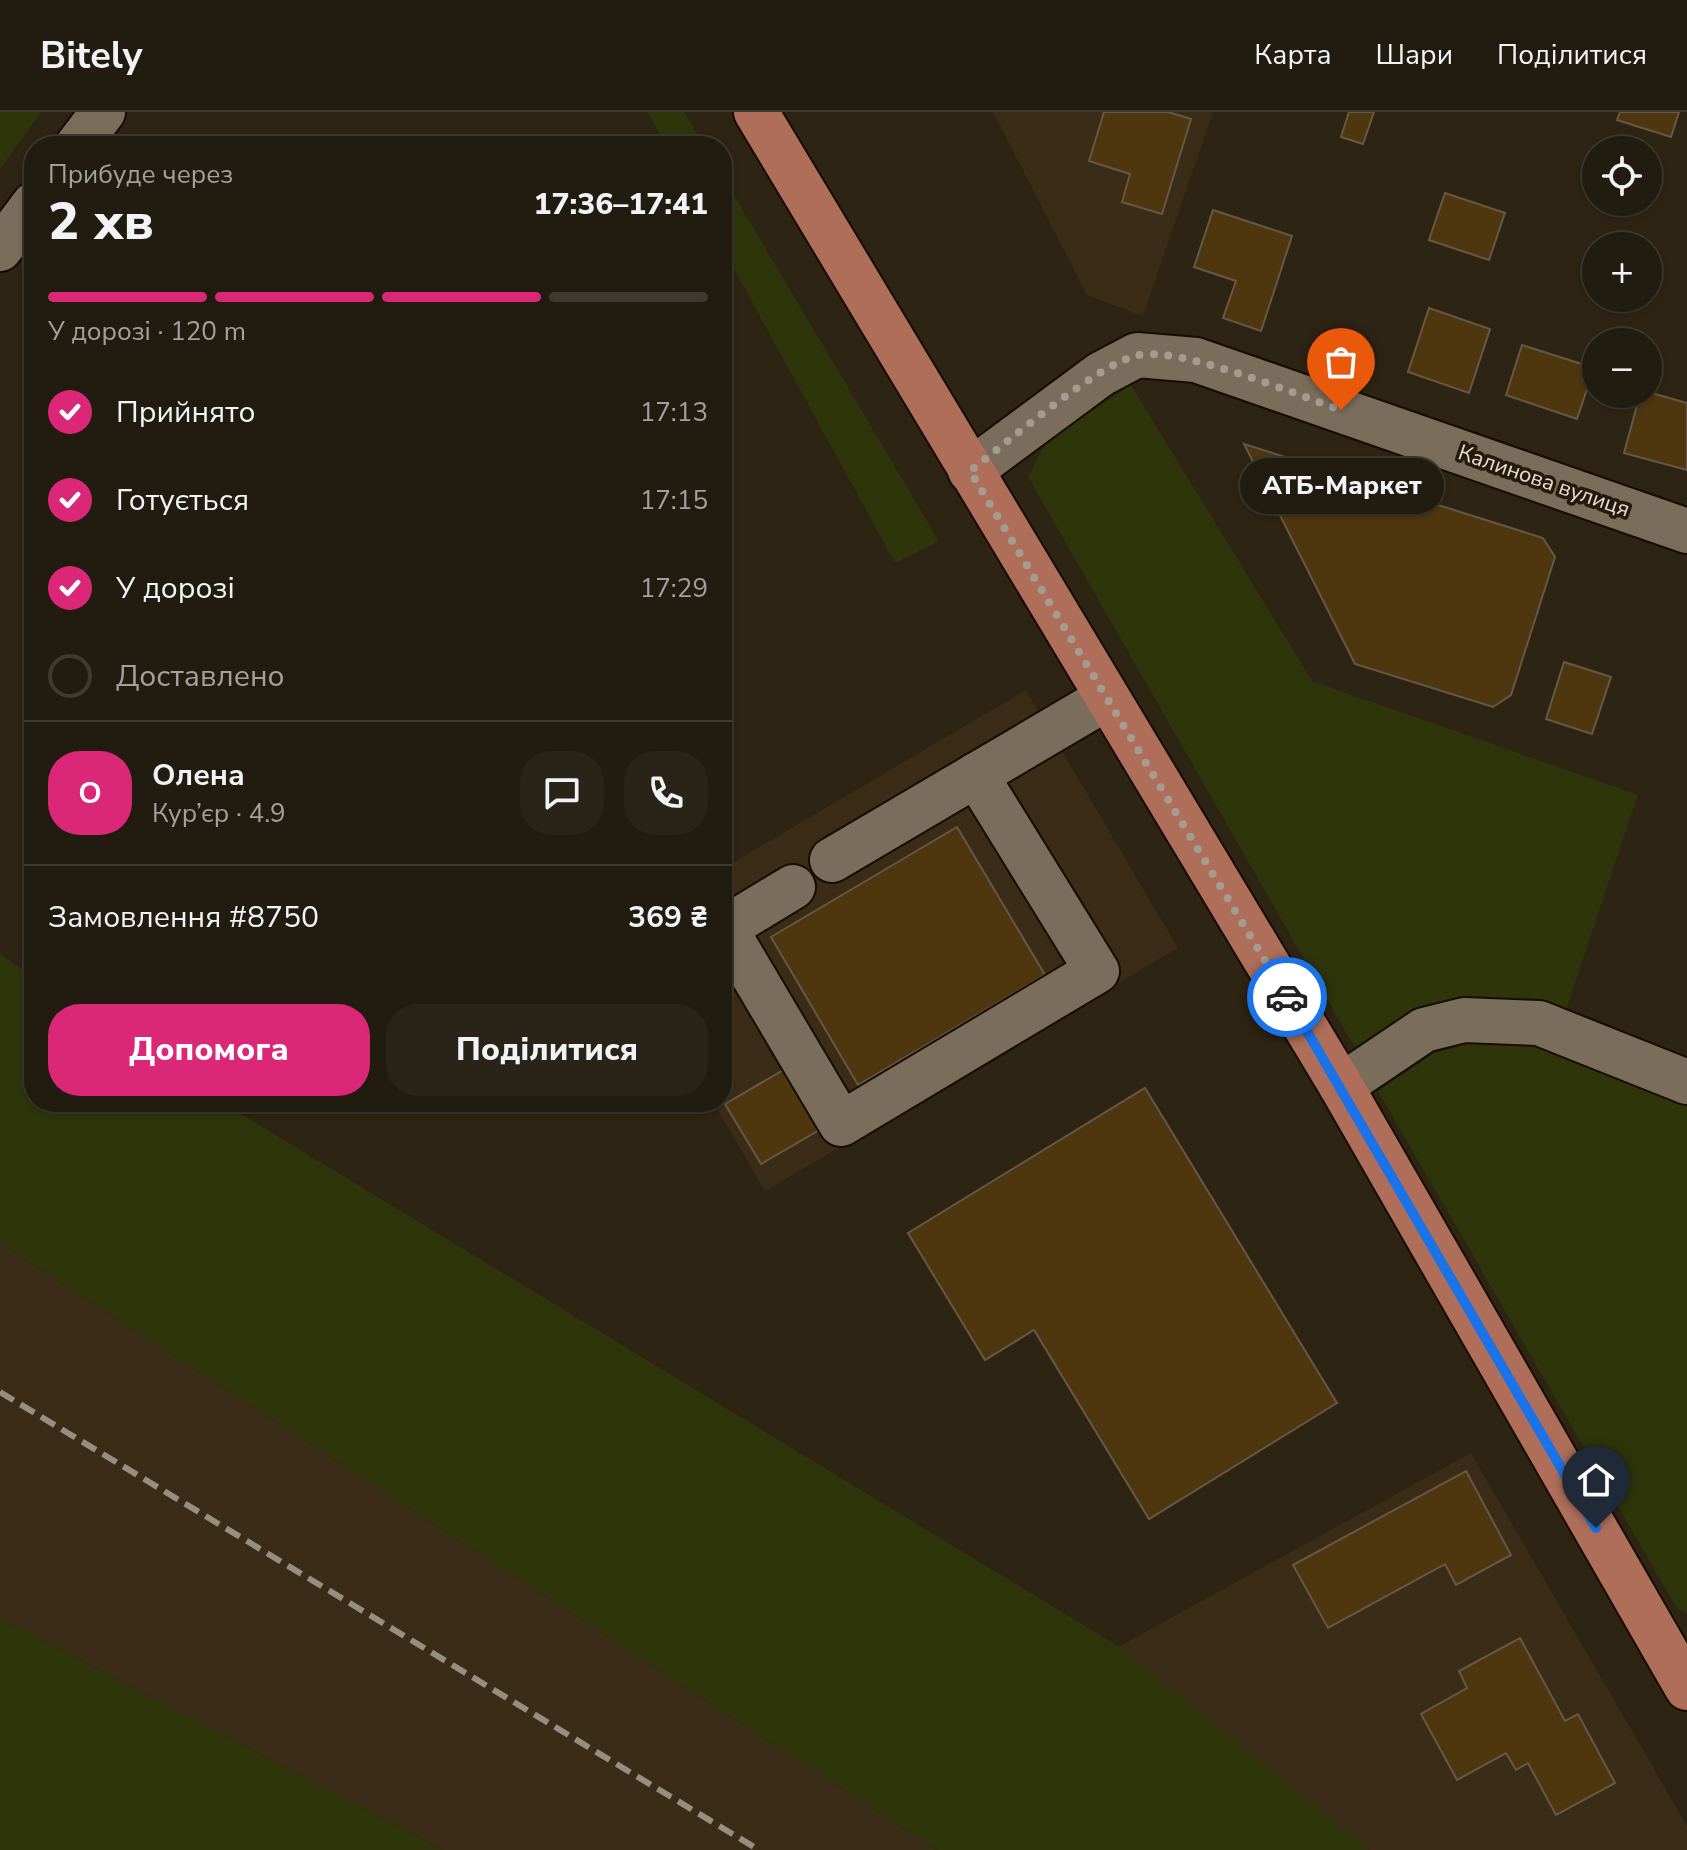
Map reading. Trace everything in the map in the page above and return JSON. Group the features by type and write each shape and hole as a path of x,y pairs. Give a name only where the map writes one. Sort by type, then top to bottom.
{"main road":[{"path":"756,112 1341,1086 1687,1688"}],"street":[{"path":"85,136 103,112"},
{"path":"0,249 24,217"},
{"name":"Калинова вулиця","path":"970,471 1101,374 1137,355 1152,356 1196,360 1687,531"},
{"path":"832,860 1107,698"},
{"path":"732,940 841,1124 1097,971 976,775"},
{"path":"732,924 793,887"},
{"path":"1341,1086 1424,1030 1464,1020 1539,1023 1687,1082"}],"shaded area":[{"path":"993,112 1213,112 1143,316 1087,295"},
{"path":"1026,690 1178,948 765,1191 719,1112 732,1112 732,863"},
{"path":"0,1243 937,1850 443,1850 0,1618"},
{"path":"1471,1453 1687,1826 1687,1850 1370,1850 1118,1647"}],"green space":[{"path":"0,112 41,112 0,169"},
{"path":"648,112 684,112 698,136 661,136"},
{"path":"732,192 939,541 895,563 732,265"},
{"path":"1131,385 1312,681 1638,795 1563,1019 1417,1017 1355,1048 1028,477 1047,441"},
{"path":"0,954 24,970 24,1112 237,1112 1118,1646 1370,1850 937,1850 0,1243"},
{"path":"1543,1041 1687,1098 1687,1614 1676,1607 1378,1091 1434,1053 1467,1044"},
{"path":"0,1618 443,1850 0,1850"}],"building":[{"path":"1104,112 1168,112 1191,119 1162,214 1122,202 1130,174 1089,161"},
{"path":"1349,112 1374,112 1363,144 1341,137"},
{"path":"1620,112 1679,112 1671,137 1617,120"},
{"path":"1445,193 1505,213 1489,260 1429,240"},
{"path":"1213,210 1292,236 1261,331 1223,318 1236,281 1194,267"},
{"path":"1429,308 1490,329 1469,393 1408,372"},
{"path":"1522,345 1582,364 1582,404 1577,419 1506,395"},
{"path":"1662,396 1687,403 1687,470 1624,453 1636,408 1662,408"},
{"path":"1244,444 1543,538 1555,557 1511,695 1493,707 1355,664"},
{"path":"1564,662 1611,677 1592,734 1546,719"},
{"path":"957,827 1045,975 858,1085 771,937"},
{"path":"785,1069 821,1129 761,1164 730,1112 732,1100"},
{"path":"1145,1088 1337,1403 1149,1519 1034,1330 985,1360 908,1233"},
{"path":"1466,1471 1511,1555 1456,1585 1445,1564 1328,1628 1293,1565"},
{"path":"1520,1638 1565,1721 1578,1714 1615,1783 1556,1815 1528,1763 1516,1770 1506,1753 1457,1780 1421,1714 1467,1688 1459,1671"}],"railway":[{"path":"0,1392 759,1850"}],"way so far":[{"path":"1287,997 970,471 1101,374 1137,355 1196,360 1341,410"}],"place":[{"name":"АТБ-Маркет","path":"1341,410"}],"route":[{"path":"1287,997 1596,1528"}]}
